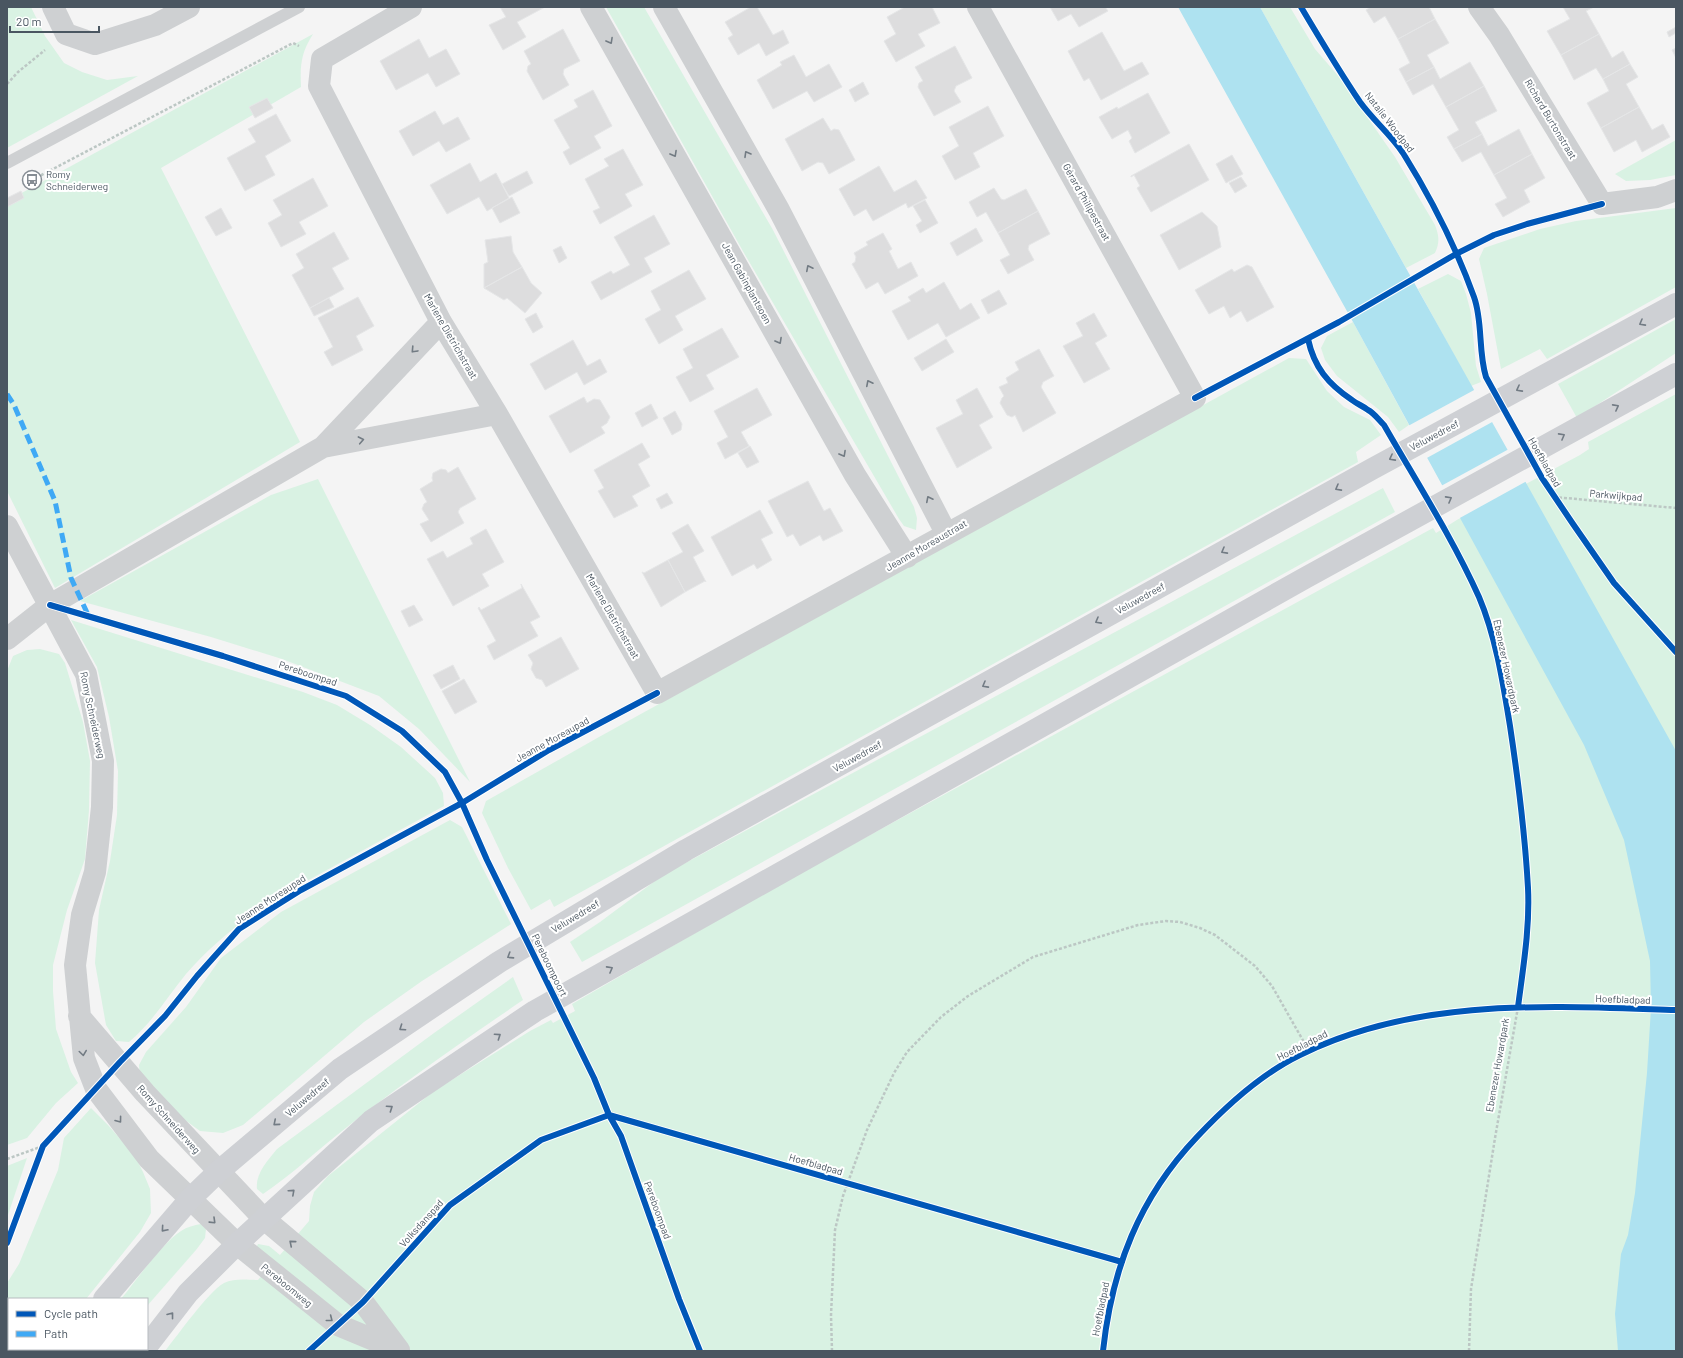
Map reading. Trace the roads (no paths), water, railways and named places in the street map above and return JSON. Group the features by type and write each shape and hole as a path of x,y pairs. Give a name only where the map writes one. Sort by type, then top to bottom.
{"main road":[{"name":"Veluwedreef","path":"105,1298 190,1199 218,1172 340,1069 499,962 693,846 1372,469 1676,304"},
{"path":"148,1345 188,1293 236,1244 370,1121 535,1011 961,771 1676,374"}],"street":[{"path":"53,7 66,34 95,44 155,25 189,7"},
{"name":"Marlene Dietrichstraat","path":"411,7 322,59 319,86 441,322 497,414 657,693"},
{"name":"Jean Gabinplantsoen","path":"591,7 855,475 907,557"},
{"path":"664,7 779,210 946,533"},
{"name":"Gérard Philipestraat","path":"978,7 1195,398"},
{"name":"Richard Burtonstraat","path":"1479,7 1500,35 1602,204 1657,197 1676,190"},
{"name":"Richard Burtonstraat","path":"1490,7 1500,35"},
{"path":"7,639 50,605 323,447 441,322"},
{"name":"Jeanne Moreaustraat","path":"657,693 907,557 946,533 1195,398"},
{"path":"323,447 497,414"},
{"name":"Romy Schneiderweg","path":"7,526 86,674 103,761 102,807 95,872 82,915 75,965 84,1058 96,1089 149,1159 190,1199"},
{"name":"Romy Schneiderweg","path":"79,1016 145,1093 263,1218"},
{"name":"Pereboomweg","path":"190,1199 236,1244 338,1325 399,1350"},
{"name":"Pereboomweg","path":"263,1218 363,1302 399,1350"}],"lane":[{"path":"7,163 299,7"}],"water":[{"path":"1178,7 1260,7 1676,751 1676,1351 1618,1351 1615,1314 1621,1254 1628,1235 1635,1193 1647,1073 1651,1008 1650,961 1624,840 1584,745 1353,322"}],"place":[{"name":"Romy Schneiderweg","path":"32,180"}]}
